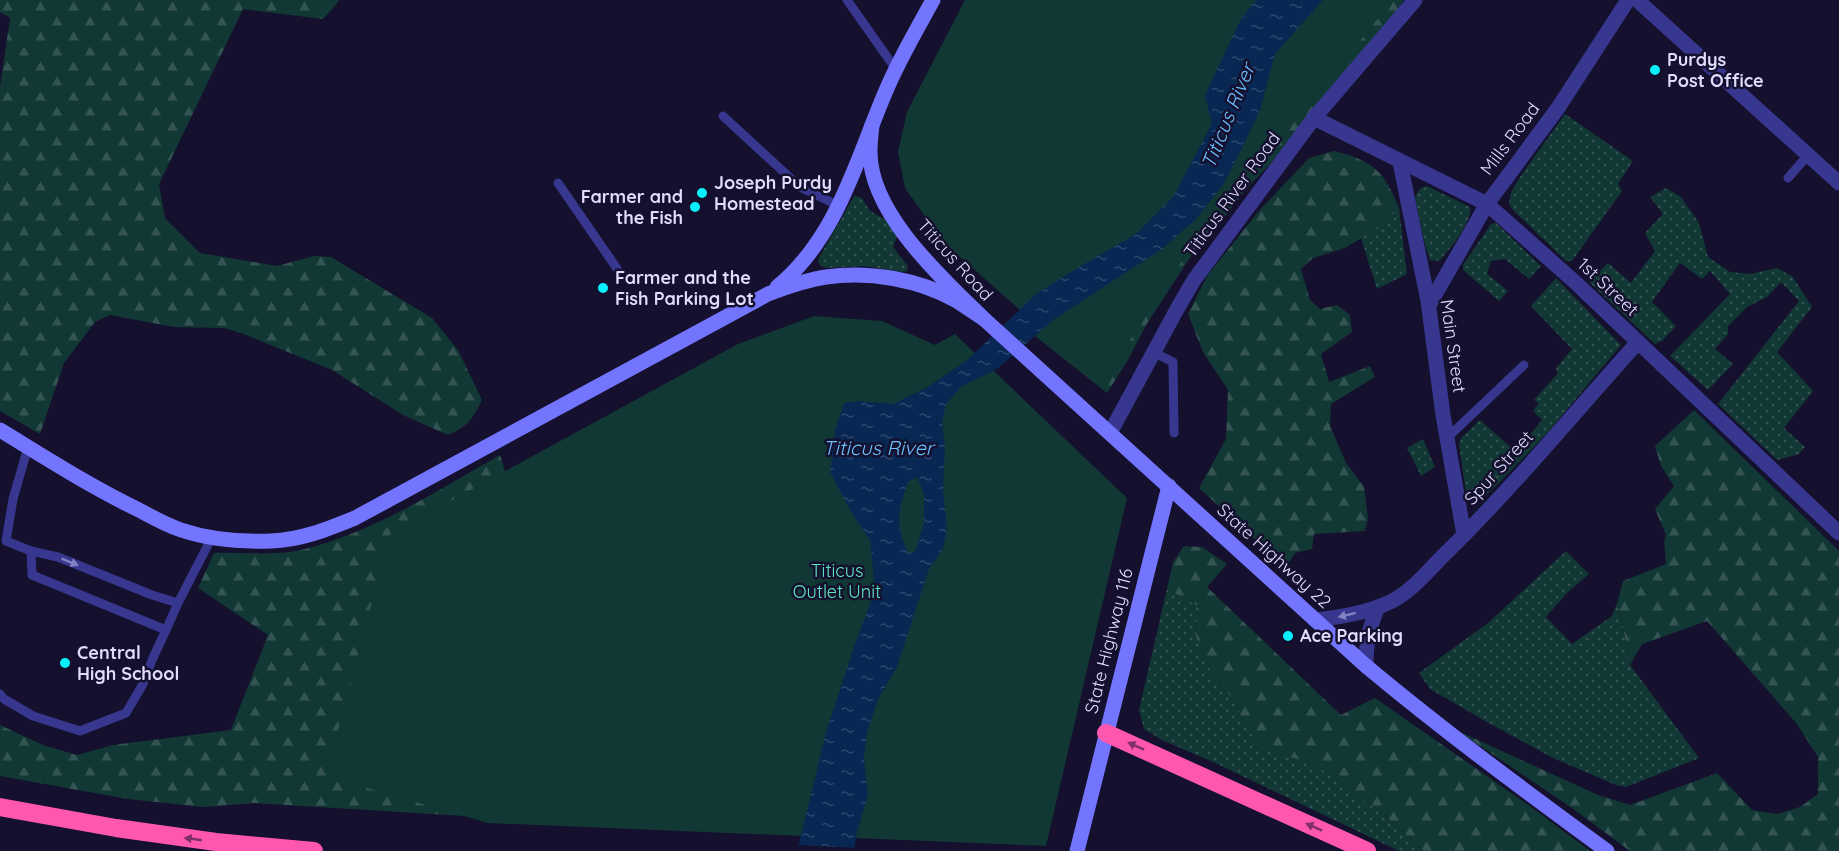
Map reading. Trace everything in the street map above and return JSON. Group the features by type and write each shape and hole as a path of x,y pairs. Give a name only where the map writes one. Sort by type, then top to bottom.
{"highway":[{"path":"1106,733 1367,851"},
{"path":"0,807 116,828 216,842 314,851"}],"main road":[{"name":"Titicus Road","path":"768,294 788,278 808,255 828,226 859,162 895,68 933,0"},
{"name":"Titicus Road","path":"872,125 870,154 875,181 885,205 917,251 984,319"},
{"path":"0,430 115,498 180,530 212,537 280,540 325,530 355,518 768,294 796,284 826,277 878,277 905,281 932,289 957,301 984,319"},
{"name":"State Highway 22","path":"984,319 1366,666 1483,759 1607,851"},
{"name":"State Highway 116","path":"1077,851 1169,486"}],"street":[{"name":"Titicus River Road","path":"1110,433 1194,280 1314,118 1415,0"},
{"name":"Mills Road","path":"1429,305 1486,204 1558,108 1628,0"},
{"path":"1637,0 1839,183"},
{"name":"1st Street","path":"1314,118 1486,204 1576,283 1839,533"},
{"name":"Main Street","path":"1400,162 1429,305 1447,438 1464,535"},
{"name":"Spur Street","path":"1315,620 1339,617 1378,607 1392,602 1412,587 1464,535 1638,342"},
{"path":"1366,666 1369,627 1378,607"}],"lane":[{"path":"847,0 895,68"},
{"path":"723,116 800,187 839,206"},
{"path":"1788,177 1808,155"},
{"path":"558,183 620,273"},
{"path":"1153,352 1173,362 1174,434"},
{"path":"1447,438 1524,365"},
{"path":"28,447 13,498 6,541 31,551 58,557 152,595 178,603"},
{"path":"0,694 4,699 33,716 80,731 126,713 143,684 178,603 212,537"},
{"path":"31,551 32,575 166,630"}],"green space":[{"path":"0,0 339,0 323,19 243,9 159,184 165,218 200,253 277,266 314,256 331,257 432,318 458,350 482,400 469,422 448,435 403,415 332,370 241,333 224,328 174,327 110,315 95,322 64,363 40,434 0,411 0,87 10,18 0,12"},
{"path":"965,0 1393,0 1162,286 1104,384 943,242 905,188 898,152 907,112"},
{"path":"1323,0 1404,0 1380,35 1195,250 1146,325 1107,393 1035,336 1053,320"},
{"path":"1565,114 1633,161 1618,184 1622,191 1572,261 1566,261 1509,204 1511,192 1522,174"},
{"path":"1334,151 1359,159 1376,169 1388,185 1399,208 1378,228 1345,248 1313,258 1301,269 1310,300 1320,309 1337,305 1350,315 1352,332 1321,354 1329,382 1370,366 1375,377 1331,404 1330,426 1346,463 1364,487 1368,519 1365,531 1314,534 1312,549 1295,553 1286,568 1199,488 1226,439 1228,390 1203,352 1188,314 1207,276 1258,212 1309,158"},
{"path":"1427,186 1470,207 1464,228 1439,261 1430,260 1415,199 1419,190"},
{"path":"1666,188 1681,197 1699,223 1708,257 1730,272 1750,274 1777,268 1793,277 1812,307 1777,352 1813,391 1784,428 1805,447 1799,454 1777,460 1718,404 1799,301 1781,282 1767,297 1747,307 1728,326 1728,334 1715,349 1733,364 1708,390 1670,356 1730,294 1710,271 1702,279 1680,263 1652,302 1676,326 1662,341 1655,344 1589,282 1608,263 1631,283 1655,251 1645,233 1663,214 1650,197"},
{"path":"854,196 861,197 870,211 900,228 893,247 908,266 907,271 865,266 826,268 818,262"},
{"path":"1399,208 1407,274 1377,289 1361,238"},
{"path":"1496,223 1541,266 1529,279 1505,259 1491,261 1487,274 1508,291 1499,301 1463,270 1463,265 1491,224"},
{"path":"1556,278 1621,345 1549,431 1501,481 1484,497 1472,499 1466,493 1459,444 1462,437 1480,420 1516,452 1542,420 1533,411 1539,403 1534,400 1558,373 1556,368 1572,349 1531,306"},
{"name":"Titicus Outlet Unit","path":"814,316 882,321 935,345 955,334 1127,498 1046,846 488,823 326,776 390,534 738,344"},
{"path":"1694,410 1839,551 1839,851 1630,851 1572,808 1458,731 1598,795 1630,805 1717,773 1752,810 1777,814 1800,807 1818,794 1818,757 1797,724 1707,621 1642,644 1630,665 1618,600 1623,581 1666,564 1664,541 1666,535 1655,509 1674,486 1661,466 1655,446"},
{"path":"1423,439 1435,467 1421,476 1407,448"},
{"path":"500,455 507,478 513,819 254,803 203,807 128,799 0,776 0,725 43,745 77,755 113,745 231,730 268,635 198,588 214,553 280,553 327,543 404,510"},
{"path":"1184,546 1202,547 1227,564 1207,587 1341,715 1375,698 1590,851 1424,851 1390,820 1328,773 1309,762 1281,755 1259,746 1241,717 1234,699 1219,685 1205,662 1195,633 1200,607 1167,589 1173,562"},
{"path":"1566,551 1589,574 1567,593 1546,617 1572,644 1612,616 1618,600 1630,665 1699,758 1626,787 1616,785 1553,758 1487,722 1430,689 1419,673 1488,623"},
{"path":"1167,589 1200,607 1195,633 1219,685 1234,699 1241,717 1281,755 1309,762 1328,773 1390,820 1424,851 1399,851 1162,740 1144,729 1139,710"}],"water":[{"name":"Titicus River","path":"1256,0 1323,0 1275,54 1260,110 1244,144 1223,185 1195,220 1162,249 1053,320 997,369 962,386 946,404 942,422 945,448 943,488 947,530 943,549 929,569 896,669 878,699 867,732 864,758 868,794 854,851 797,851 827,729 875,591 870,540 851,512 830,472 835,430 844,403 858,401 893,404 926,388 966,361 1036,294 1136,234 1173,197 1212,123 1205,97 1241,19","holes":["917,477 924,494 924,523 915,552 908,553 899,518 908,482"]}],"pier":[{"path":"795,845 858,848 857,851 794,851"}],"place":[{"name":"Purdys Post Office","path":"1655,70"},
{"name":"Joseph Purdy Homestead","path":"702,193"},
{"name":"Farmer and the Fish","path":"695,207"},
{"name":"Farmer and the Fish Parking Lot","path":"603,288"},
{"name":"Ace Parking","path":"1288,636"},
{"name":"Central High School","path":"65,663"}]}
